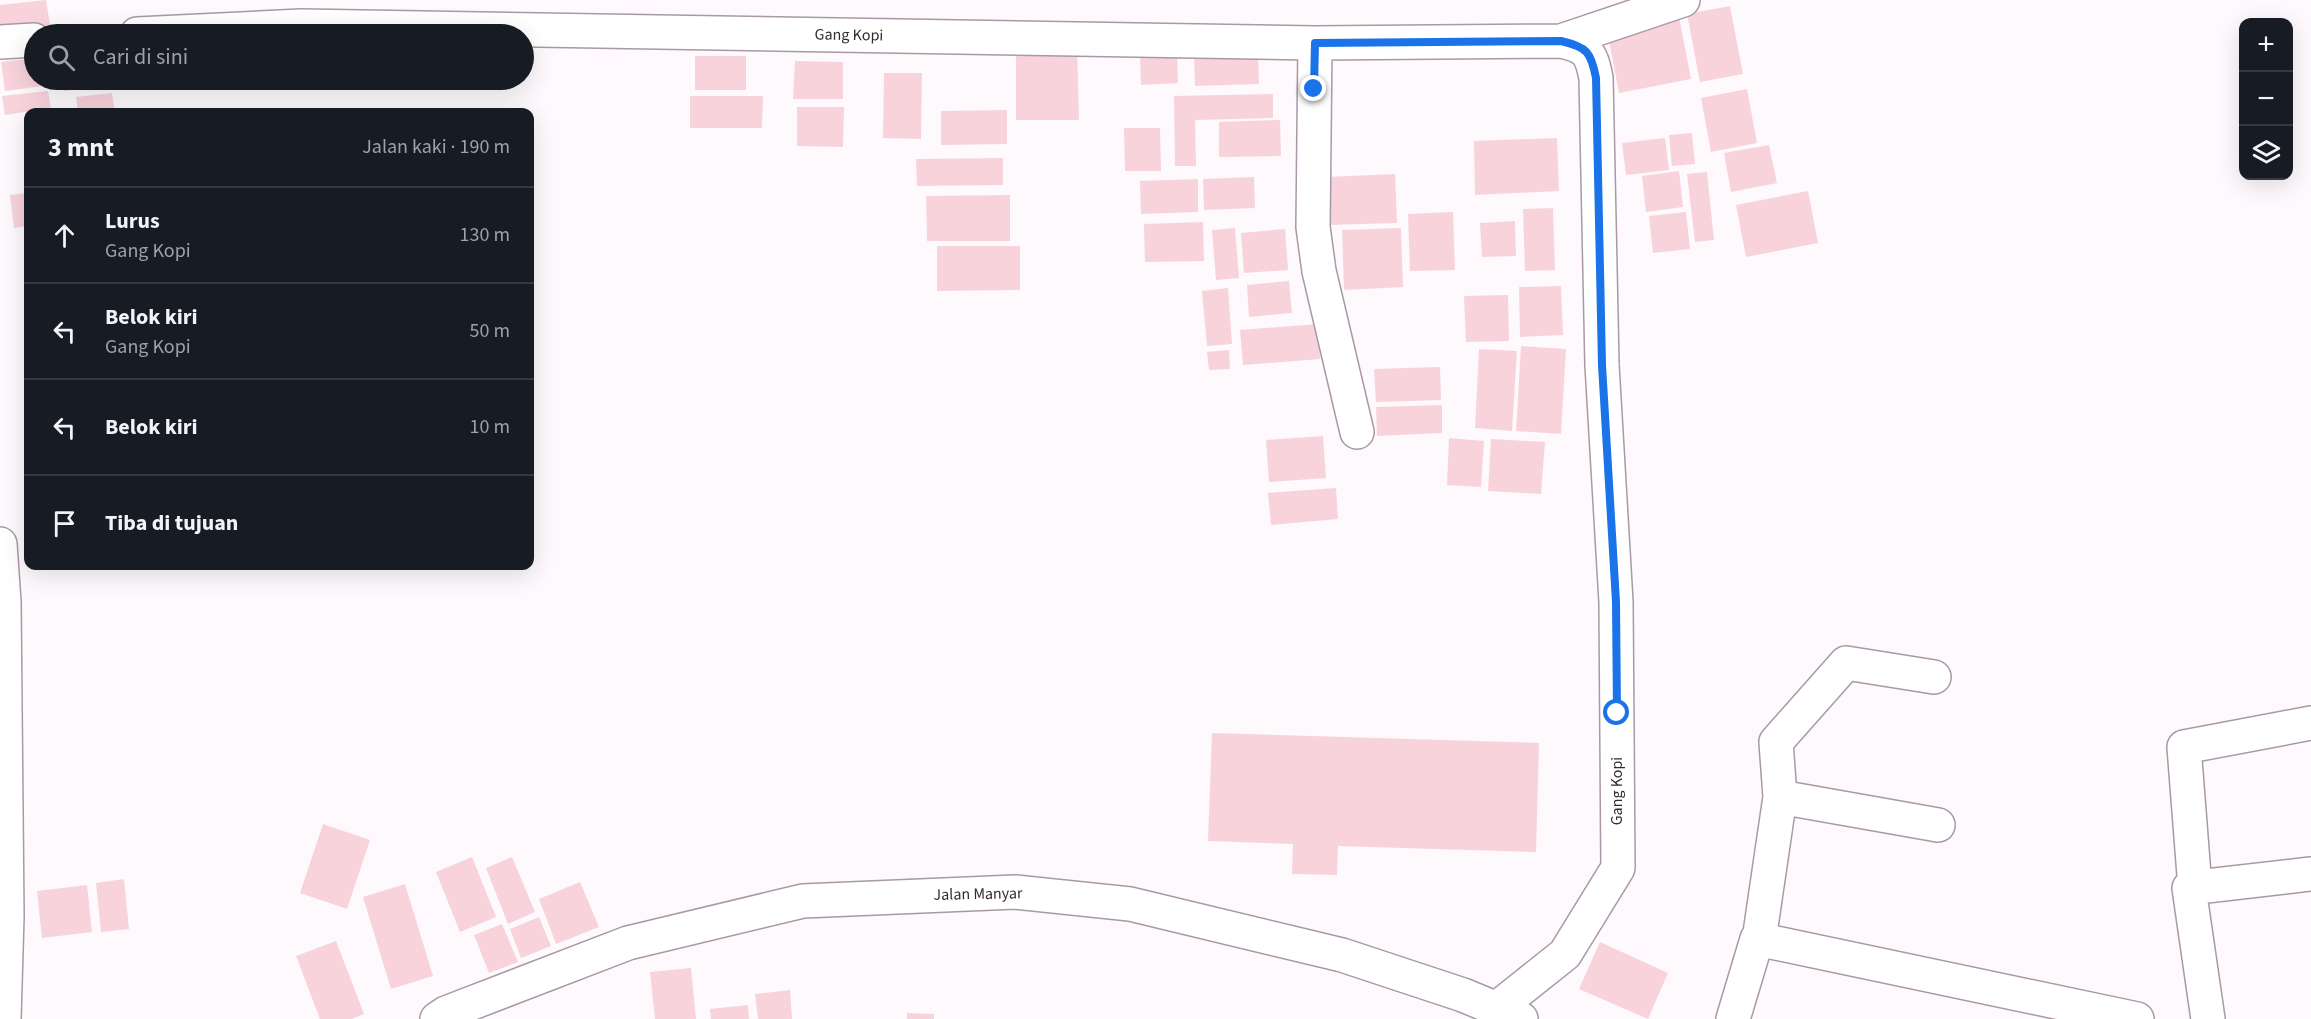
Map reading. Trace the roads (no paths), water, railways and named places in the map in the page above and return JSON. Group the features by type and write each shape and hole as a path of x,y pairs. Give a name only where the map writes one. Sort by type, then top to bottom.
{"street":[{"name":"Gang Kopi","path":"1561,41 1683,0"},
{"name":"Gang Kopi","path":"534,30 1315,43 1561,41 1580,45 1592,57 1596,78 1602,365 1616,602 1618,868 1565,954 1508,1014"},
{"path":"0,42 24,41"},
{"path":"1315,43 1313,227 1319,271 1357,432"},
{"path":"0,544 4,602 7,904 4,1019"},
{"path":"1733,1019 1757,939 1759,940 1780,797 1776,742 1846,663 1934,677"},
{"path":"2195,888 2184,747 2311,723"},
{"path":"1780,797 1938,825"},
{"path":"2208,1019 2189,888 2311,874"},
{"name":"Jalan Manyar","path":"437,1019 446,1013 628,944 803,901 1015,892 1130,904 1342,955 1463,995 1508,1014"},
{"path":"1759,940 2137,1019"}]}
